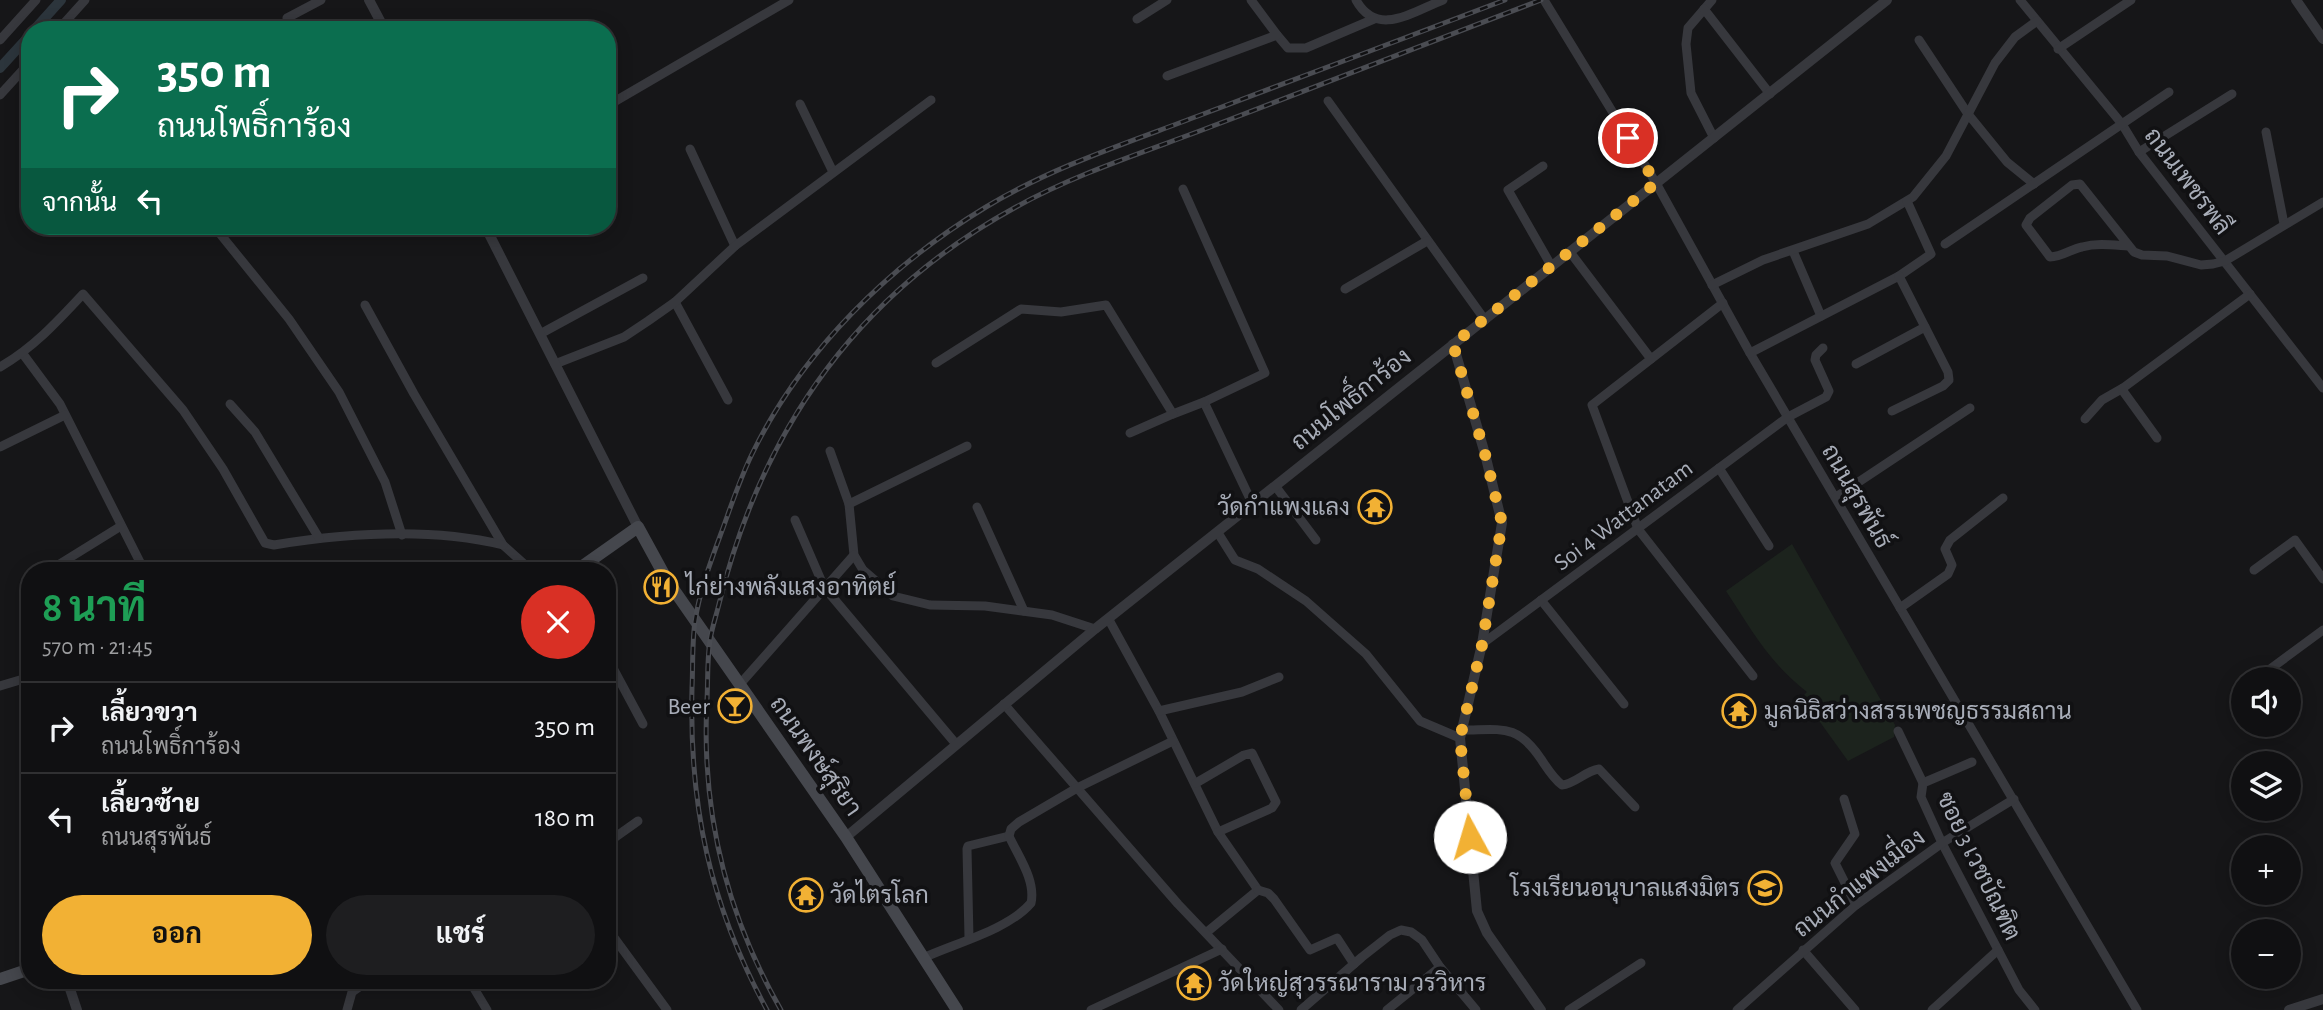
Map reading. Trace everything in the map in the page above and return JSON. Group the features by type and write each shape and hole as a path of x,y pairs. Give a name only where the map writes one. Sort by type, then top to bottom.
{"main road":[{"path":"588,562 638,527"},
{"name":"ถนนพงษ์สุริยา","path":"638,527 667,580 846,836 957,1010"},
{"path":"0,979 21,972"}],"street":[{"path":"0,40 36,0"},
{"path":"67,21 85,0"},
{"path":"289,21 287,18 321,0"},
{"path":"369,0 380,21"},
{"path":"616,101 789,0"},
{"path":"1137,19 1167,0"},
{"path":"1251,0 1288,48 1306,48 1374,19"},
{"path":"1356,0 1362,12 1374,19 1389,20 1443,0"},
{"name":"ถนนสุรพันธ์","path":"1544,0 1656,183 1750,353 2137,1010"},
{"path":"1712,0 1688,29 1686,44 1691,93 1714,138"},
{"name":"ถนนโพธิ์การ้อง","path":"846,836 1095,629 1887,0"},
{"name":"ถนนเพชรพลี","path":"2020,0 2122,124 2139,152 2323,388"},
{"path":"2059,49 2131,0"},
{"path":"2296,0 2323,39"},
{"path":"1704,9 1770,94"},
{"path":"1712,285 1763,260 1868,224 1913,197 1946,156 1995,63 2015,37 2037,21"},
{"path":"1167,76 1277,36"},
{"path":"1919,40 1968,114 2007,162 2034,184"},
{"path":"0,95 21,72"},
{"path":"1945,244 2169,92"},
{"path":"2139,152 2232,94"},
{"path":"555,364 624,337 675,302 735,246 931,100"},
{"path":"1328,101 1485,320"},
{"path":"800,104 833,172"},
{"path":"2266,132 2284,224"},
{"path":"690,149 735,246"},
{"path":"1543,166 1508,190 1552,267"},
{"path":"2128,246 2094,244 2053,258 2026,225 2072,185 2080,184 2128,246 2142,255 2168,256 2201,265 2225,261 2323,202"},
{"path":"1130,432 1204,402 1265,373 1183,189"},
{"path":"1750,353 1899,276 1931,254 1907,201"},
{"path":"221,235 289,319 339,393 385,482 402,535"},
{"path":"490,235 638,527"},
{"path":"1345,289 1427,241"},
{"path":"1793,251 1821,316"},
{"path":"1570,252 1651,359"},
{"path":"1892,411 1943,386 1949,380 1948,372 1899,276"},
{"path":"540,334 643,278"},
{"path":"0,367 23,354 83,294 183,410 223,469 265,543 274,545 319,538 402,535 466,538 503,545"},
{"path":"2085,419 2102,400 2123,388 2250,294"},
{"path":"675,302 728,400"},
{"path":"1723,303 1592,405 1638,529 1753,676"},
{"path":"365,305 503,545 522,562"},
{"path":"936,363 1021,309 1061,312 1106,305 1173,414"},
{"path":"1856,364 1925,327"},
{"path":"1453,344 1502,523 1482,645 1461,734 1477,911 1487,933 1541,1010"},
{"name":"Soi 4 Wattanatam","path":"1482,645 1788,417 1826,397 1829,393 1815,360 1816,355 1824,348"},
{"path":"23,354 65,415 140,562"},
{"path":"2123,388 2157,438"},
{"path":"1204,402 1253,505"},
{"path":"230,404 255,432 319,538"},
{"path":"1836,497 1970,408"},
{"path":"0,447 65,415"},
{"path":"849,504 967,446"},
{"path":"830,451 849,504 854,555 863,570 893,596 930,605 985,606 1052,615 1095,629"},
{"path":"1719,468 1769,546"},
{"path":"1276,486 1316,540"},
{"path":"1900,608 1948,574 1952,565 1945,549 1950,540 2003,498"},
{"path":"977,507 1024,611"},
{"path":"795,520 824,587 956,744"},
{"path":"63,562 121,526"},
{"path":"1218,533 1235,560 1258,569 1306,601 1366,654 1420,721 1461,734 1493,730 1518,733 1562,785 1568,785 1599,769 1635,807"},
{"path":"2254,570 2295,540 2323,579"},
{"path":"741,683 854,555"},
{"path":"1541,600 1624,704"},
{"path":"1109,620 1160,711 1219,832 1258,890 1268,893 1274,899 1310,950 1337,938 1354,964"},
{"path":"2273,667 2323,630"},
{"path":"616,674 643,724"},
{"path":"1160,711 1242,692 1279,677"},
{"path":"0,686 21,680"},
{"path":"1004,704 1178,904 1279,1010"},
{"path":"1898,731 1923,783"},
{"path":"923,958 1010,919 1031,903 1032,894 1027,874 1009,836 1012,829 1029,815 1077,788 1174,741"},
{"path":"1196,783 1252,753 1266,780 1276,802 1275,806 1219,832"},
{"name":"ซอย 3 เวชบัณฑิต","path":"1972,762 1923,783 1921,797 1942,843 2019,990 2035,1010"},
{"path":"1844,799 1855,834 1835,863 1856,905"},
{"name":"ถนนกำแพงเมี่อง","path":"1737,1010 1856,905 1942,843 2014,799"},
{"path":"616,837 638,821"},
{"path":"969,938 968,846 1009,836"},
{"path":"1207,932 1258,890"},
{"path":"1301,1010 1390,935 1406,930 1422,940 1440,967 1476,1010"},
{"path":"616,940 667,1010"},
{"path":"1091,1010 1222,949"},
{"path":"1803,950 1855,1010"},
{"path":"1932,1010 1998,950"},
{"path":"1569,1010 1641,962"},
{"path":"1387,1010 1440,967"},
{"path":"70,989 77,1010"},
{"path":"347,1010 352,992 356,989"},
{"path":"474,989 487,1010"},
{"path":"2289,1010 2323,999"}],"shaded area":[{"path":"1792,544 1895,725 1894,737 1848,761 1802,697 1807,692 1772,658 1726,591"}],"waterway":[{"path":"42,21 61,0"},
{"path":"0,68 21,45"}],"railway":[{"path":"767,1010 731,932 707,854 694,774 693,646 703,585 741,480 773,415 797,379 823,345 883,283 950,230 1011,193 1090,157 1505,0"},
{"path":"781,1010 745,937 721,860 708,781 708,655 713,626 738,540 761,480 790,424 824,372 863,325 909,281 959,242 1040,194 1115,162 1541,0"}],"place":[{"name":"วัดกำแพงแลง","path":"1375,507"},
{"name":"ไก่ย่างพลังแสงอาทิตย์","path":"661,587"},
{"name":"Beer","path":"735,706"},
{"name":"มูลนิธิสว่างสรรเพชญธรรมสถาน","path":"1739,711"},
{"name":"โรงเรียนอนุบาลแสงมิตร","path":"1765,888"},
{"name":"วัดไตรโลก","path":"806,895"},
{"name":"วัดใหญ่สุวรรณาราม วรวิหาร","path":"1194,983"}],"route":[{"path":"1470,837 1460,738 1482,645 1502,523 1453,344 1656,183 1628,138"}]}
